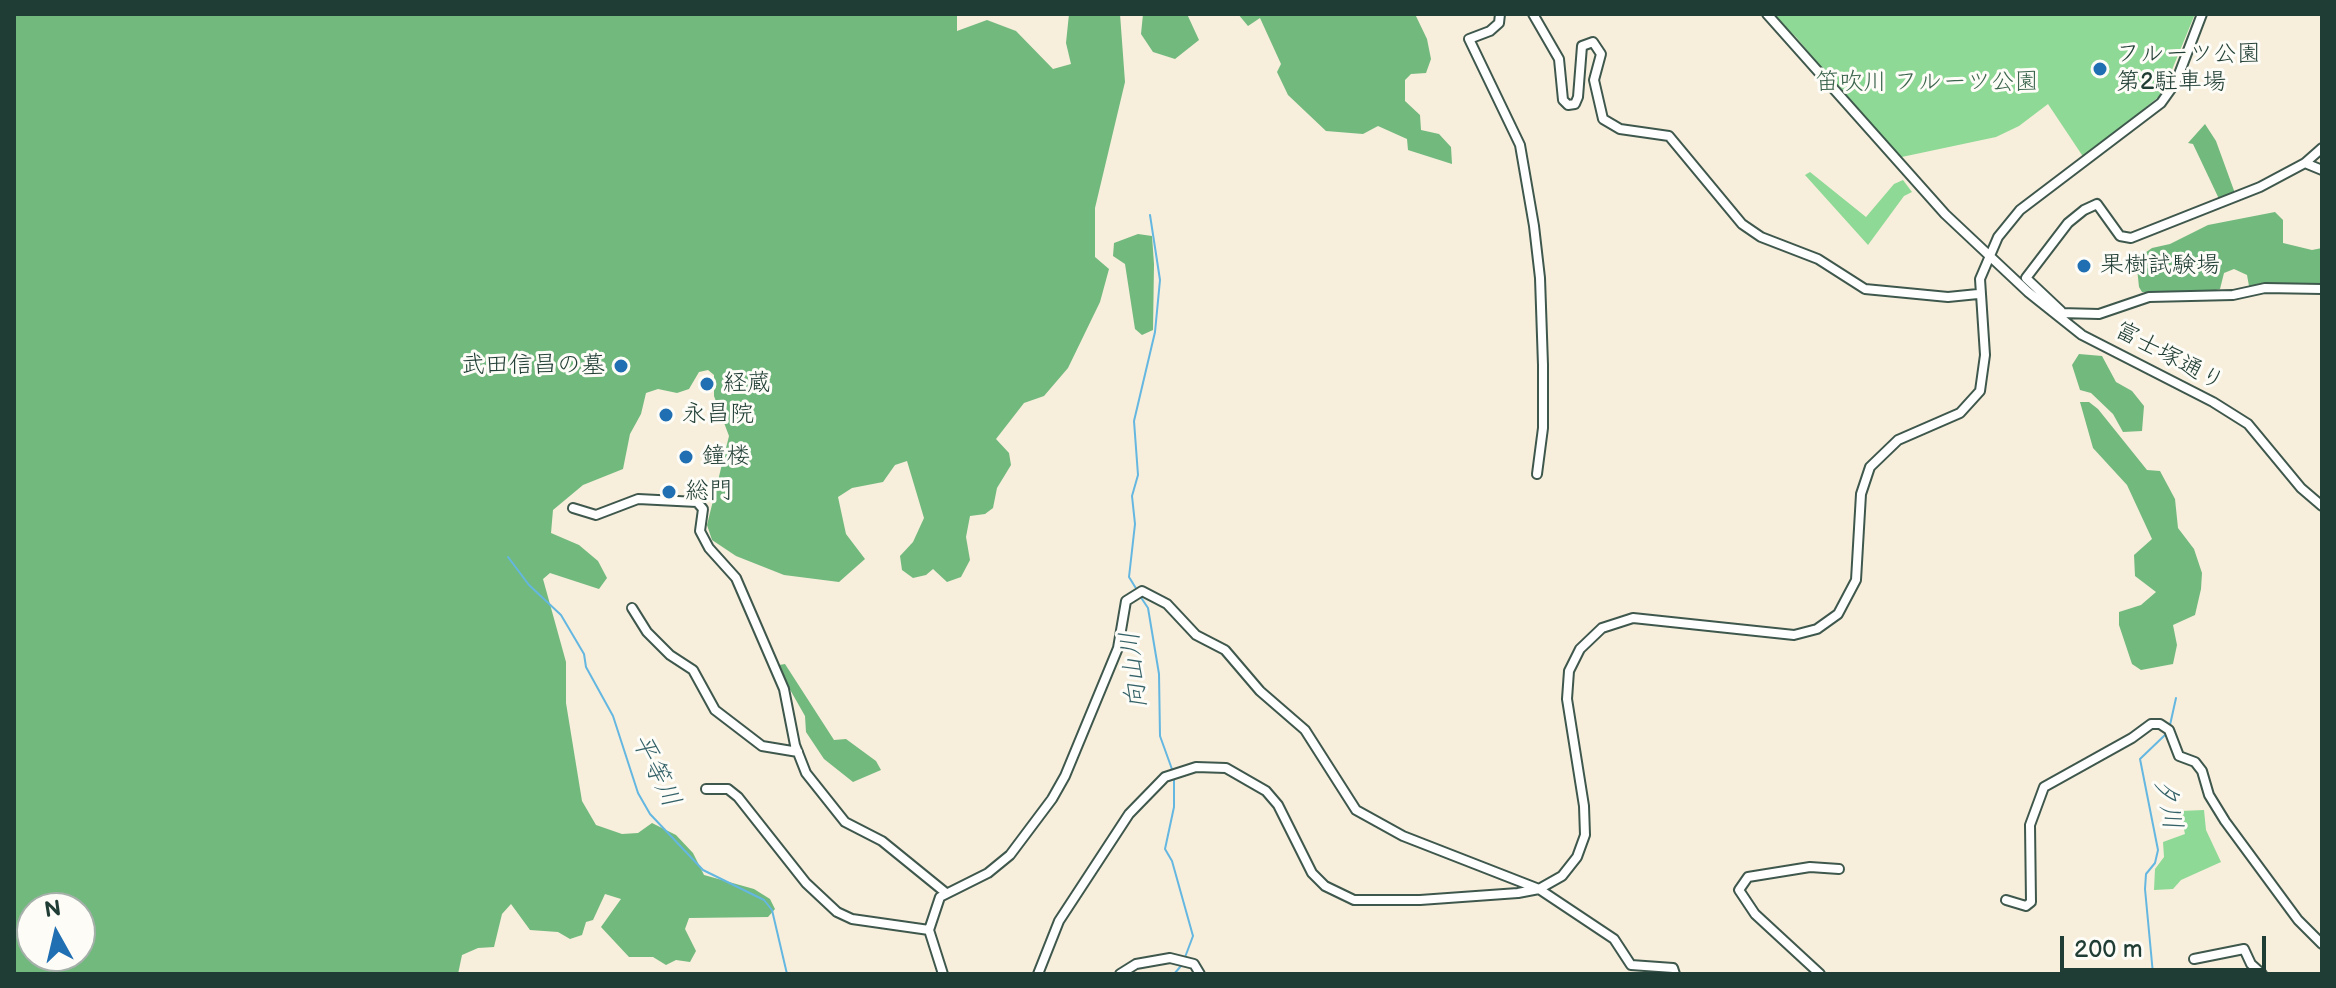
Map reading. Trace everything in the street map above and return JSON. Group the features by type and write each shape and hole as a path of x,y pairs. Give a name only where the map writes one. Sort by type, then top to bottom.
{"street":[{"path":"1500,14 1499,23 1490,31 1469,39 1520,145 1534,226 1540,278 1543,365 1543,428 1537,474"},
{"path":"1533,14 1559,59 1563,100 1568,105 1575,104 1578,97 1582,46 1593,42 1601,54 1594,80 1603,119 1620,129 1669,136 1742,224 1761,237 1818,259 1865,289 1948,297 1978,294"},
{"name":"富士塚通り","path":"1767,14 1786,31 1900,167 1989,254 2082,335 2213,402 2248,424 2301,488 2322,506"},
{"path":"1038,974 1051,935 1129,814 1165,777 1179,770 1212,766 1226,768 1266,791 1278,805 1312,873 1325,886 1354,900 1420,900 1539,889 1571,866 1585,835 1584,806 1567,699 1569,671 1580,649 1602,628 1633,618 1794,635 1817,629 1838,614 1856,580 1861,494 1870,467 1898,440 1960,413 1980,391 1985,355 1978,294 1989,254 2020,210 2161,103 2176,82 2202,14"},
{"path":"2322,148 2305,163 2260,187 2131,238 2120,236 2097,204 2084,210 2060,233 2026,278 2059,314 2099,314 2149,297 2233,295 2276,288 2322,289"},
{"path":"2305,163 2322,170"},
{"path":"573,508 596,515 638,499 697,502 703,509 700,531 709,548 736,578 784,689 798,752 806,773 845,822 882,841 946,893"},
{"path":"943,974 929,930 940,897 988,873 1010,855 1052,799 1113,662 1126,601 1138,592 1167,604 1196,635 1225,650 1260,691 1305,730 1356,810 1403,836 1539,889 1574,909 1614,939 1631,965 1673,968 1675,974"},
{"path":"632,608 662,647 693,670 715,710 762,746 798,752"},
{"path":"2006,900 2026,906 2031,902 2030,825 2044,787 2132,738 2151,724 2160,724 2169,730 2175,751 2195,762 2202,771 2209,795 2225,821 2298,920 2322,944"},
{"path":"706,789 728,789 738,797 806,883 837,912 852,919 929,930"},
{"path":"1820,974 1755,914 1739,890 1748,877 1810,867 1839,869"},
{"path":"2194,959 2244,949 2251,964 2262,974"},
{"path":"1120,974 1152,959 1170,958 1194,964 1200,974"}],"green space":[{"path":"14,14 957,14 957,31 987,20 1016,31 1053,69 1071,64 1066,43 1069,14 1120,14 1125,82 1095,208 1095,257 1109,269 1100,302 1068,368 1044,396 1024,403 996,439 1009,453 1011,465 997,488 993,508 985,514 970,516 966,537 970,560 961,577 947,582 933,569 926,575 913,578 902,570 900,556 913,542 924,518 907,461 895,465 883,482 852,488 838,497 846,534 865,559 839,582 784,575 736,556 712,540 707,525 729,436 714,396 714,375 708,370 699,372 689,389 677,393 658,389 646,393 641,414 630,434 623,469 583,485 553,510 551,533 579,545 598,561 607,578 599,589 550,573 543,579 566,662 566,703 582,801 596,825 622,834 638,833 652,823 676,835 693,853 704,875 754,889 770,899 775,909 768,917 689,918 685,929 696,951 690,962 676,960 666,965 653,957 629,957 601,927 621,899 605,894 593,920 586,922 582,935 570,939 558,932 530,930 511,904 502,914 494,947 478,948 462,955 458,974 14,974"},
{"path":"1143,14 1187,14 1199,40 1175,59 1153,52 1141,34"},
{"path":"1238,14 1415,14 1427,39 1431,59 1426,73 1411,74 1405,80 1405,101 1420,115 1421,130 1439,134 1451,147 1452,164 1408,150 1407,139 1378,126 1363,134 1326,131 1288,95 1277,72 1281,64 1260,18 1248,26"},
{"name":"笛吹川 フルーツ公園","path":"1771,14 2195,14 2162,94 2084,158 2048,104 2019,126 1996,137 1897,158 1796,37"},
{"path":"2205,124 2216,141 2236,196 2220,201 2193,144 2188,143"},
{"path":"1810,172 1866,217 1894,184 1903,180 1912,192 1904,196 1868,245 1805,175"},
{"path":"2275,212 2283,220 2283,243 2312,250 2322,248 2322,286 2249,286 2247,275 2234,269 2224,273 2220,289 2208,292 2142,292 2139,287 2137,268 2142,255 2152,248 2170,244 2208,225"},
{"path":"1138,234 1152,236 1154,264 1153,330 1142,335 1135,329 1125,264 1113,256 1114,243"},
{"path":"2079,354 2102,356 2116,382 2132,391 2144,406 2142,431 2123,432 2113,414 2091,393 2080,390 2072,365"},
{"path":"2080,402 2089,402 2098,409 2147,470 2160,471 2175,499 2178,528 2194,549 2202,573 2201,589 2195,615 2173,625 2177,645 2173,664 2141,670 2132,664 2119,625 2119,612 2141,605 2156,592 2135,576 2134,555 2152,539 2127,485 2093,448"},
{"path":"785,664 834,740 846,739 876,761 881,770 853,782 824,759 806,732 805,716 780,672 779,665"},
{"path":"2204,810 2206,830 2221,862 2181,880 2173,889 2154,890 2155,869 2164,857 2163,842 2185,834 2180,811"}],"waterway":[{"name":"向山川","path":"1137,590 1129,577 1135,524 1132,496 1138,475 1134,421 1155,332 1160,280 1150,215"},
{"name":"平等川","path":"508,557 529,585 561,615 584,654 586,667 613,716 638,793 650,814 703,870 764,900 772,910 787,974"},
{"name":"向山川","path":"1140,596 1148,608 1159,674 1160,736 1173,772"},
{"name":"夕川","path":"2170,725 2176,698"},
{"name":"夕川","path":"2153,974 2145,889 2146,874 2155,863 2158,850 2140,759 2166,734"},
{"name":"向山川","path":"1174,778 1174,807 1165,849 1172,861 1193,936 1184,960"},
{"name":"向山川","path":"1174,974 1181,966"}],"place":[{"name":"フルーツ公園 第2駐車場","path":"2100,69"},
{"name":"果樹試験場","path":"2084,266"},
{"name":"武田信昌の墓","path":"621,366"},
{"name":"経蔵","path":"707,384"},
{"name":"永昌院","path":"666,415"},
{"name":"鐘楼","path":"686,457"},
{"name":"総門","path":"669,492"}]}
